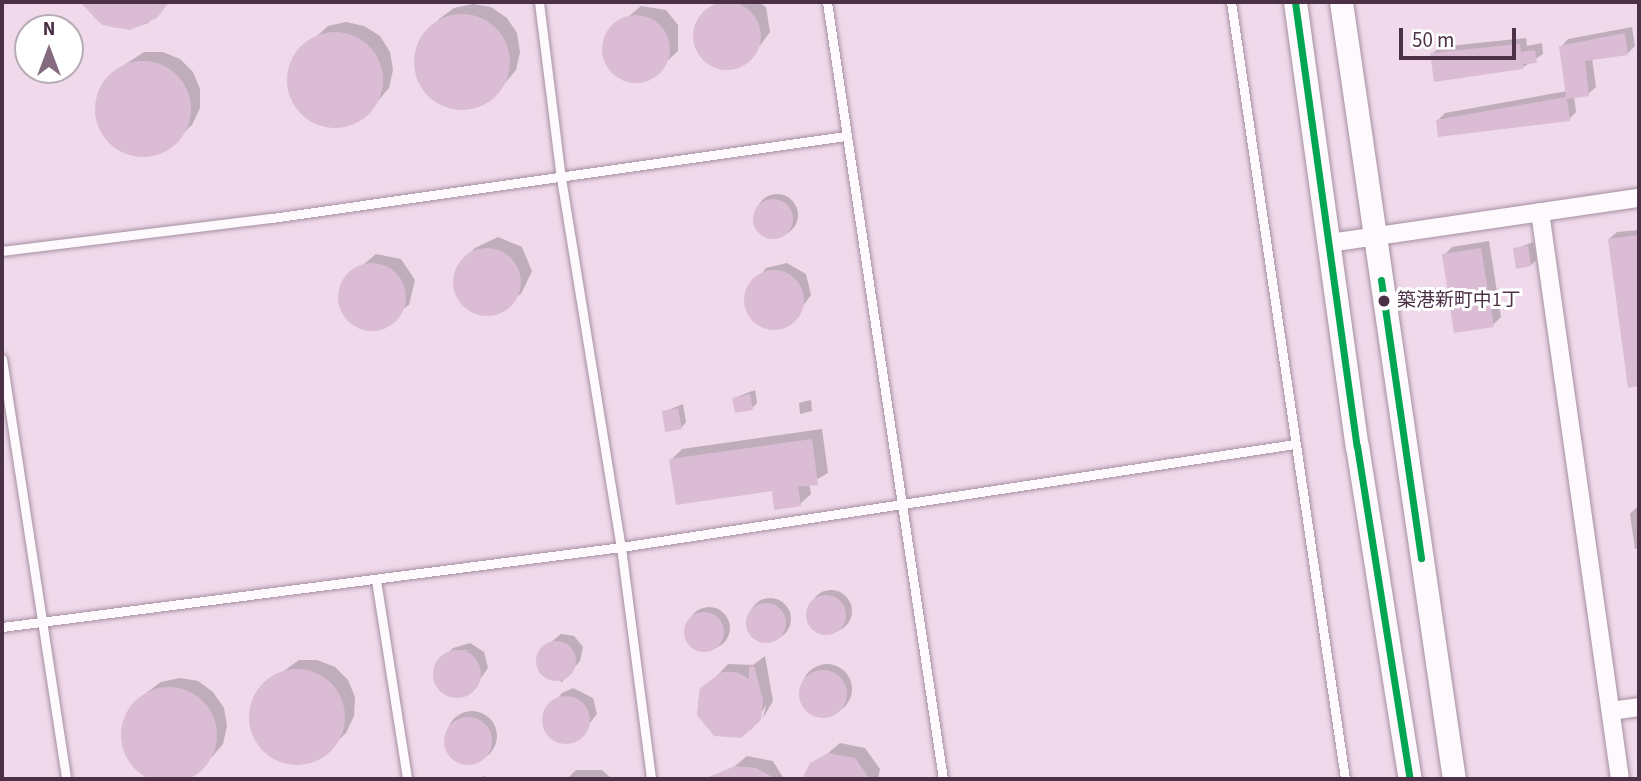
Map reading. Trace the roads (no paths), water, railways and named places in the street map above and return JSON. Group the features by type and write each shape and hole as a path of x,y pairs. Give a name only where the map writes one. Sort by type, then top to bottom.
{"street":[{"path":"1295,2 1410,779"},
{"path":"1341,2 1454,779"},
{"path":"1329,243 1639,198"},
{"path":"1539,212 1620,779"},
{"path":"1611,711 1639,707"}],"lane":[{"path":"539,2 561,178 621,547 651,779"},
{"path":"827,2 943,779"},
{"path":"1231,2 1345,779"},
{"path":"2,251 561,178 845,136"},
{"path":"2,359 66,779"},
{"path":"2,627 621,547 903,501 1295,444"},
{"path":"376,580 407,779"}],"place":[{"name":"築港新町中1丁","path":"1384,301"}]}
